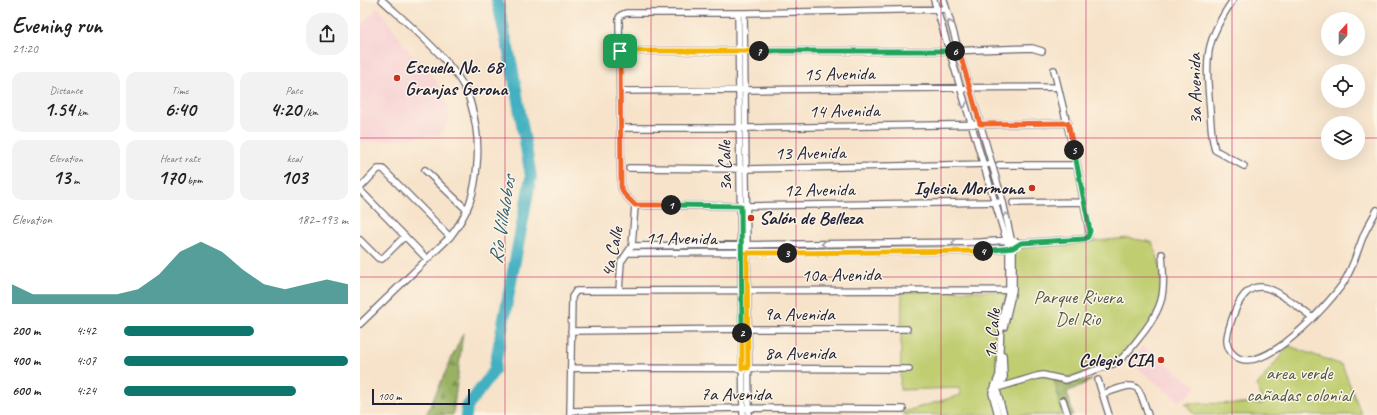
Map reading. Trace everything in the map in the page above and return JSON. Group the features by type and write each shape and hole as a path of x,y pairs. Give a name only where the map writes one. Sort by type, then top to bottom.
{"street":[{"path":"360,324 450,237 467,210 476,185 478,145 470,100 458,79 442,58 382,0"},
{"path":"934,0 970,124 1009,241"},
{"path":"944,0 1003,202 1009,241"},
{"name":"3a Avenida","path":"1233,0 1217,25 1208,50 1206,73 1211,139 1215,150 1244,166"},
{"path":"741,13 946,9"},
{"name":"4a Calle","path":"619,291 621,262 632,246 635,205 624,194 621,187 619,18 621,15 626,13 741,13"},
{"name":"3a Calle","path":"741,13 745,368 746,408 749,415"},
{"path":"620,51 949,51 1032,48 1042,51"},
{"path":"1013,203 1084,202 1068,123 1054,70"},
{"name":"15 Avenida","path":"620,91 1058,87"},
{"name":"14 Avenida","path":"621,128 742,128 1068,123"},
{"name":"13 Avenida","path":"629,168 743,169 991,164"},
{"path":"999,165 1077,165"},
{"path":"427,259 360,189 378,169 383,169 450,237"},
{"path":"424,170 467,210"},
{"name":"12 Avenida","path":"635,205 743,206 1003,202"},
{"name":"11 Avenida","path":"632,246 1009,241 1021,243 1084,239 1088,237 1090,231 1084,202"},
{"path":"1313,318 1270,289 1260,285 1243,294 1238,303 1226,339 1226,346 1234,356 1242,360 1248,361 1264,357 1293,336 1313,318 1344,282 1357,256 1365,232 1377,210"},
{"path":"360,240 378,258 382,259 405,236"},
{"name":"1a Calle","path":"998,415 993,401 999,375 1000,321 1011,290 1011,251 1009,241"},
{"name":"11 Avenida","path":"628,253 1011,251 1021,243"},
{"path":"995,388 1043,375 1066,380 1116,363 1122,358 1151,323 1160,306 1165,285 1162,254"},
{"name":"10a Avenida","path":"571,331 573,294 576,291 1011,290"},
{"name":"9a Avenida","path":"571,331 907,329"},
{"path":"570,413 571,331"},
{"name":"8a Avenida","path":"571,368 909,369"},
{"path":"1098,380 1109,415"},
{"path":"1102,394 1131,386 1136,387 1140,391 1148,415"},
{"name":"1a Calle","path":"995,388 1004,415"},
{"path":"1063,400 1068,415"},
{"name":"3a Calle","path":"743,415 746,408"},
{"name":"7a Avenida","path":"570,413 746,408 902,409"}],"shaded area":[{"name":"Escuela No. 68 Granjas Gerona","path":"378,7 410,53 419,59 430,71 439,86 448,106 449,121 441,134 388,141 360,142 360,26"},
{"path":"1142,346 1197,387 1179,402 1131,362"}],"green space":[{"name":"Parque Rivera Del Rio","path":"1128,238 1152,242 1157,254 1160,268 1163,288 1162,300 1147,330 1126,353 1114,362 1086,373 1054,378 1062,415 904,415 903,412 961,395 959,388 900,390 902,289 1014,292 1014,253 1022,248"},
{"path":"463,333 453,415 426,415"},
{"name":"area verde cañadas colonial","path":"1289,346 1342,365 1362,415 1195,415 1185,403 1263,404 1257,385"},
{"path":"1054,378 1072,382 1092,380 1067,392 1073,415 1008,415"}],"waterway":[{"name":"Río Villalobos","path":"466,415 467,407 494,371 531,177 512,66 497,0"}],"place":[{"name":"Escuela No. 68 Granjas Gerona","path":"397,78"},
{"name":"Iglesia Mormona","path":"1032,188"},
{"name":"Salón de Belleza","path":"751,218"},
{"name":"Colegio CIA","path":"1161,360"}],"route":[{"path":"959,50 980,124 1068,123 1090,231 1088,237 1084,239 1021,243 1013,248 982,251 747,253 748,368 742,368 741,206 635,205 624,194 621,187 620,51 959,50"}]}
